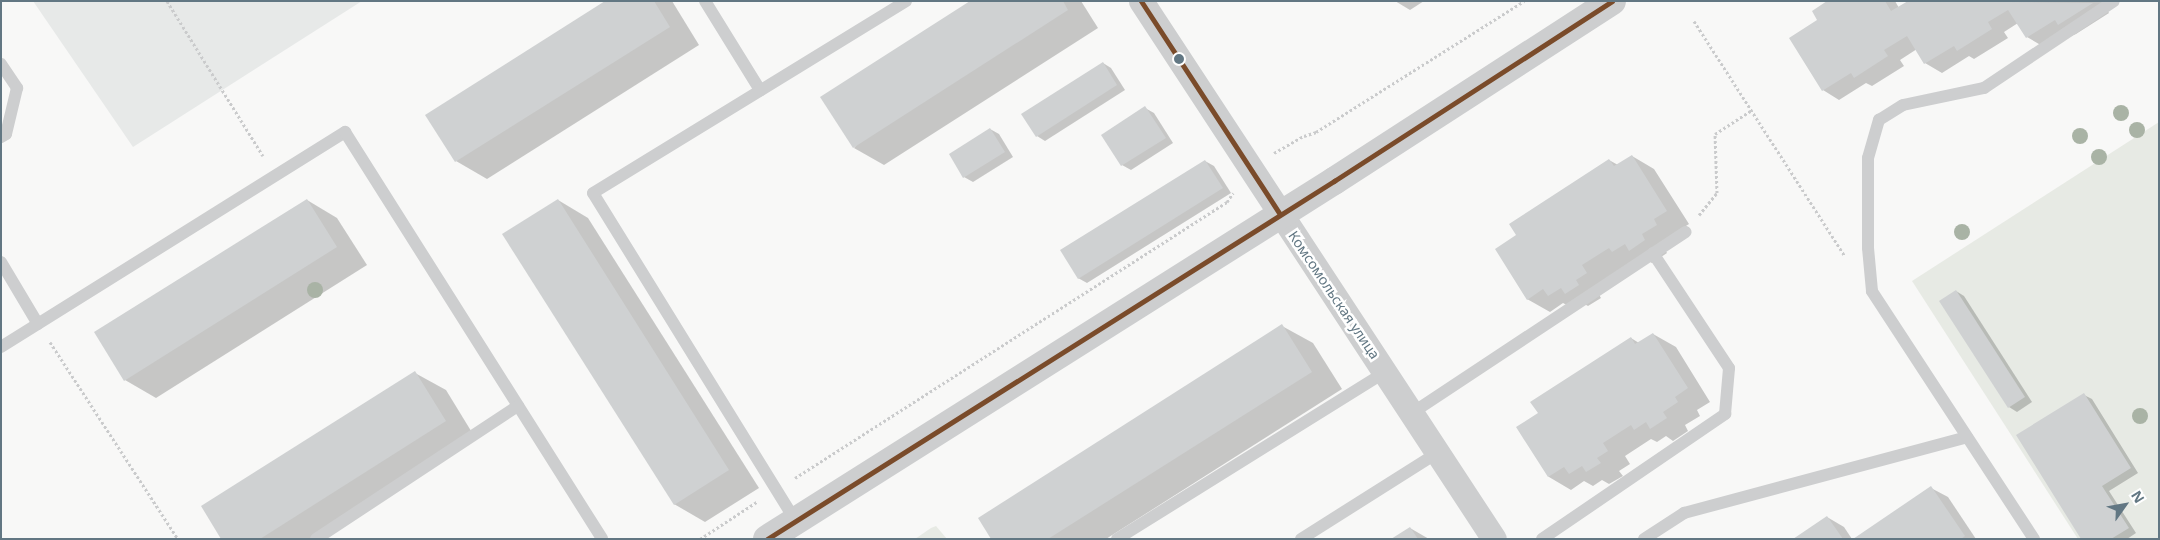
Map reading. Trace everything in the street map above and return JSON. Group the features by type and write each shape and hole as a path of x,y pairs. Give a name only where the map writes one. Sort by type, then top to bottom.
{"street":[{"name":"Комсомольская улица","path":"1141,1 1494,539"},
{"path":"767,539 1612,1"}],"lane":[{"path":"705,1 760,90"},
{"path":"795,520 593,193 906,1"},
{"path":"2034,539 1872,291 1868,248 1868,158 1879,120 1903,105 1984,88 2114,1"},
{"path":"1,64 17,88 6,134 1,137"},
{"path":"1,347 345,132 602,539"},
{"path":"1412,413 1685,232"},
{"path":"1542,539 1725,414 1728,368 1653,254"},
{"path":"1,262 38,324"},
{"path":"1117,539 1385,372"},
{"path":"316,539 518,406"},
{"path":"1644,539 1684,513 1967,436"},
{"path":"1301,539 1437,453"}],"path":[{"path":"167,1 275,176"},
{"path":"700,539 1227,202 1249,168 1304,136 1316,132 1524,1"},
{"path":"1694,21 1752,110 1831,238 1872,291"},
{"path":"1685,232 1717,194 1715,134 1752,110"},
{"path":"38,324 178,539"}],"shaded area":[{"path":"33,1 362,1 133,147"},
{"path":"2159,122 2159,539 2078,539 1912,281"},
{"path":"936,526 947,539 915,539 931,528"}],"building":[{"path":"605,1 654,1 670,27 455,162 425,115"},
{"path":"970,1 1063,1 1068,10 853,148 820,97"},
{"path":"1827,1 1885,1 1891,11 1908,1 2093,3 2058,25 2055,20 2026,38 2008,10 1988,22 1992,29 1957,51 1954,46 1924,64 1907,36 1884,50 1888,56 1854,78 1851,73 1822,91 1789,38 1817,20 1812,11"},
{"path":"1103,62 1117,85 1036,137 1021,114"},
{"path":"1145,106 1166,138 1121,166 1101,135"},
{"path":"990,128 1005,152 963,178 949,154"},
{"path":"1632,155 1667,211 1654,219 1657,225 1642,234 1645,240 1629,251 1625,244 1612,252 1609,248 1582,265 1587,273 1576,280 1579,285 1565,294 1561,288 1548,296 1543,289 1527,300 1495,249 1516,235 1509,224 1609,159 1614,166"},
{"path":"1205,160 1223,188 1078,279 1060,250"},
{"path":"307,199 337,247 124,381 94,332"},
{"path":"558,199 729,470 674,505 502,234"},
{"path":"1956,290 2025,397 2008,408 1939,301"},
{"path":"1282,324 1312,372 1048,539 991,539 978,518"},
{"path":"1653,333 1688,388 1675,397 1678,402 1663,412 1667,418 1650,429 1646,422 1634,430 1631,425 1603,443 1608,451 1597,458 1601,463 1586,472 1582,466 1569,474 1564,467 1548,477 1516,427 1538,413 1530,402 1631,337 1635,344"},
{"path":"415,371 446,421 260,539 221,539 201,506"},
{"path":"2084,393 2131,468 2102,486 2129,528 2111,539 2081,539 2016,435"},
{"path":"1931,486 1965,536 1961,539 1853,539"},
{"path":"1827,516 1843,539 1793,539"},
{"path":"1410,527 1418,539 1391,539"}],"transit line":[{"path":"1141,1 1280,214"},
{"path":"767,539 1334,181 1612,1"}]}
